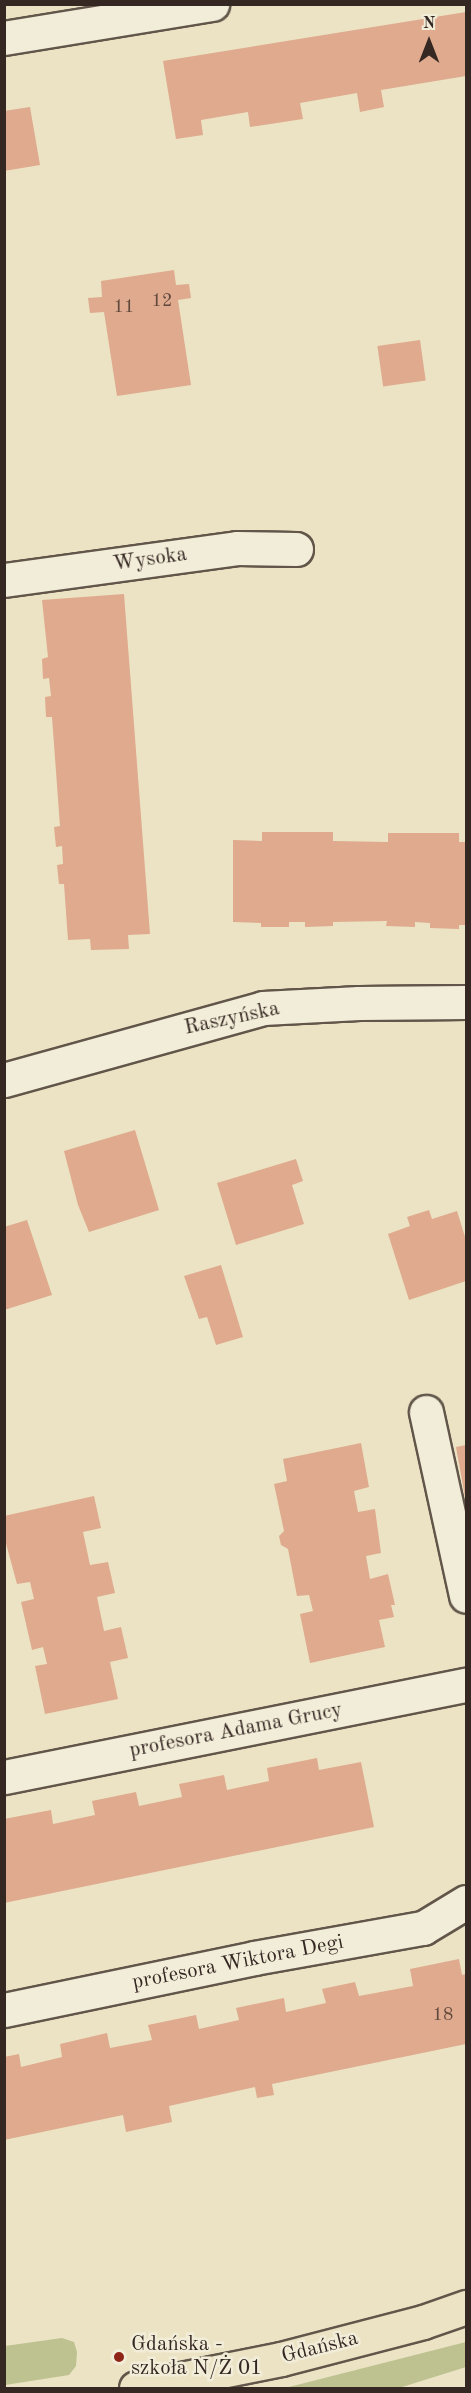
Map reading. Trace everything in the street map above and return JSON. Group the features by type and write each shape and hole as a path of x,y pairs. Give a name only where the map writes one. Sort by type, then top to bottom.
{"main road":[{"name":"Gdańska","path":"136,2388 281,2359 423,2322 466,2307"}],"street":[{"path":"4,38 213,4"},
{"name":"Wysoka","path":"4,580 237,548 296,549"},
{"name":"Raszyńska","path":"4,1080 263,1008 359,1003 466,1002"},
{"path":"426,1412 466,1596"},
{"name":"profesora Adama Grucy","path":"4,1777 466,1685"},
{"name":"profesora Wiktora Degi","path":"4,2010 254,1958 423,1928 466,1902"}],"green space":[{"path":"62,2338 74,2342 77,2352 76,2366 69,2375 5,2385 5,2346"},
{"path":"466,2342 466,2367 399,2388 285,2388"}],"building":[{"path":"466,12 466,76 381,90 384,107 360,112 357,93 300,103 303,119 250,127 248,112 201,120 203,135 176,139 163,61"},
{"path":"30,107 40,165 4,171 4,111"},
{"path":"174,270 176,285 189,284 191,298 178,300 191,385 117,396 104,312 90,313 88,298 102,297 101,281"},
{"path":"420,340 426,381 383,387 377,346"},
{"path":"124,594 150,934 128,935 129,949 91,950 90,939 68,940 64,884 59,884 57,865 63,864 62,846 56,847 54,827 60,826 52,717 46,717 45,697 51,696 49,678 43,679 42,659 48,657 42,600"},
{"path":"262,832 333,832 333,841 388,842 388,833 459,833 459,842 466,842 466,925 459,925 459,929 430,928 430,923 415,922 415,927 386,926 387,921 333,922 333,926 305,927 305,922 289,922 289,927 261,927 261,923 233,922 233,840 262,841"},
{"path":"135,1130 159,1210 89,1232 78,1205 64,1151"},
{"path":"296,1159 303,1181 292,1185 304,1224 236,1245 217,1183"},
{"path":"429,1210 432,1219 457,1211 466,1240 466,1281 409,1300 388,1234 410,1226 407,1217"},
{"path":"27,1220 52,1295 4,1310 4,1227"},
{"path":"221,1265 243,1337 216,1345 207,1317 199,1319 184,1276"},
{"path":"361,1443 369,1487 354,1491 358,1512 375,1509 381,1553 366,1556 370,1579 388,1574 395,1605 391,1605 394,1617 379,1620 385,1647 310,1663 300,1614 313,1611 309,1595 297,1596 288,1549 281,1545 279,1536 284,1531 274,1484 287,1481 283,1459"},
{"path":"466,1445 466,1497 465,1497 456,1447"},
{"path":"94,1496 101,1528 83,1532 90,1565 108,1562 115,1593 97,1597 104,1631 121,1627 128,1658 110,1662 118,1699 45,1714 35,1666 47,1664 43,1647 32,1650 21,1602 34,1599 30,1582 17,1584 4,1536 4,1516"},
{"path":"317,1758 319,1770 361,1762 374,1827 4,1903 4,1819 51,1810 53,1824 95,1815 92,1801 136,1792 139,1806 182,1797 179,1784 224,1775 227,1790 269,1781 267,1768"},
{"path":"459,1959 462,1975 466,1974 466,2044 272,2084 274,2095 257,2098 255,2087 169,2106 172,2122 126,2132 123,2115 4,2140 4,2057 19,2054 21,2067 62,2057 60,2044 107,2033 110,2048 152,2040 148,2025 196,2015 199,2029 239,2020 236,2008 284,1998 286,2012 326,2003 322,1989 355,1982 359,1996 413,1986 410,1969"}],"place":[{"name":"Gdańska - szkoła N/Ż 01","path":"119,2357"}]}
